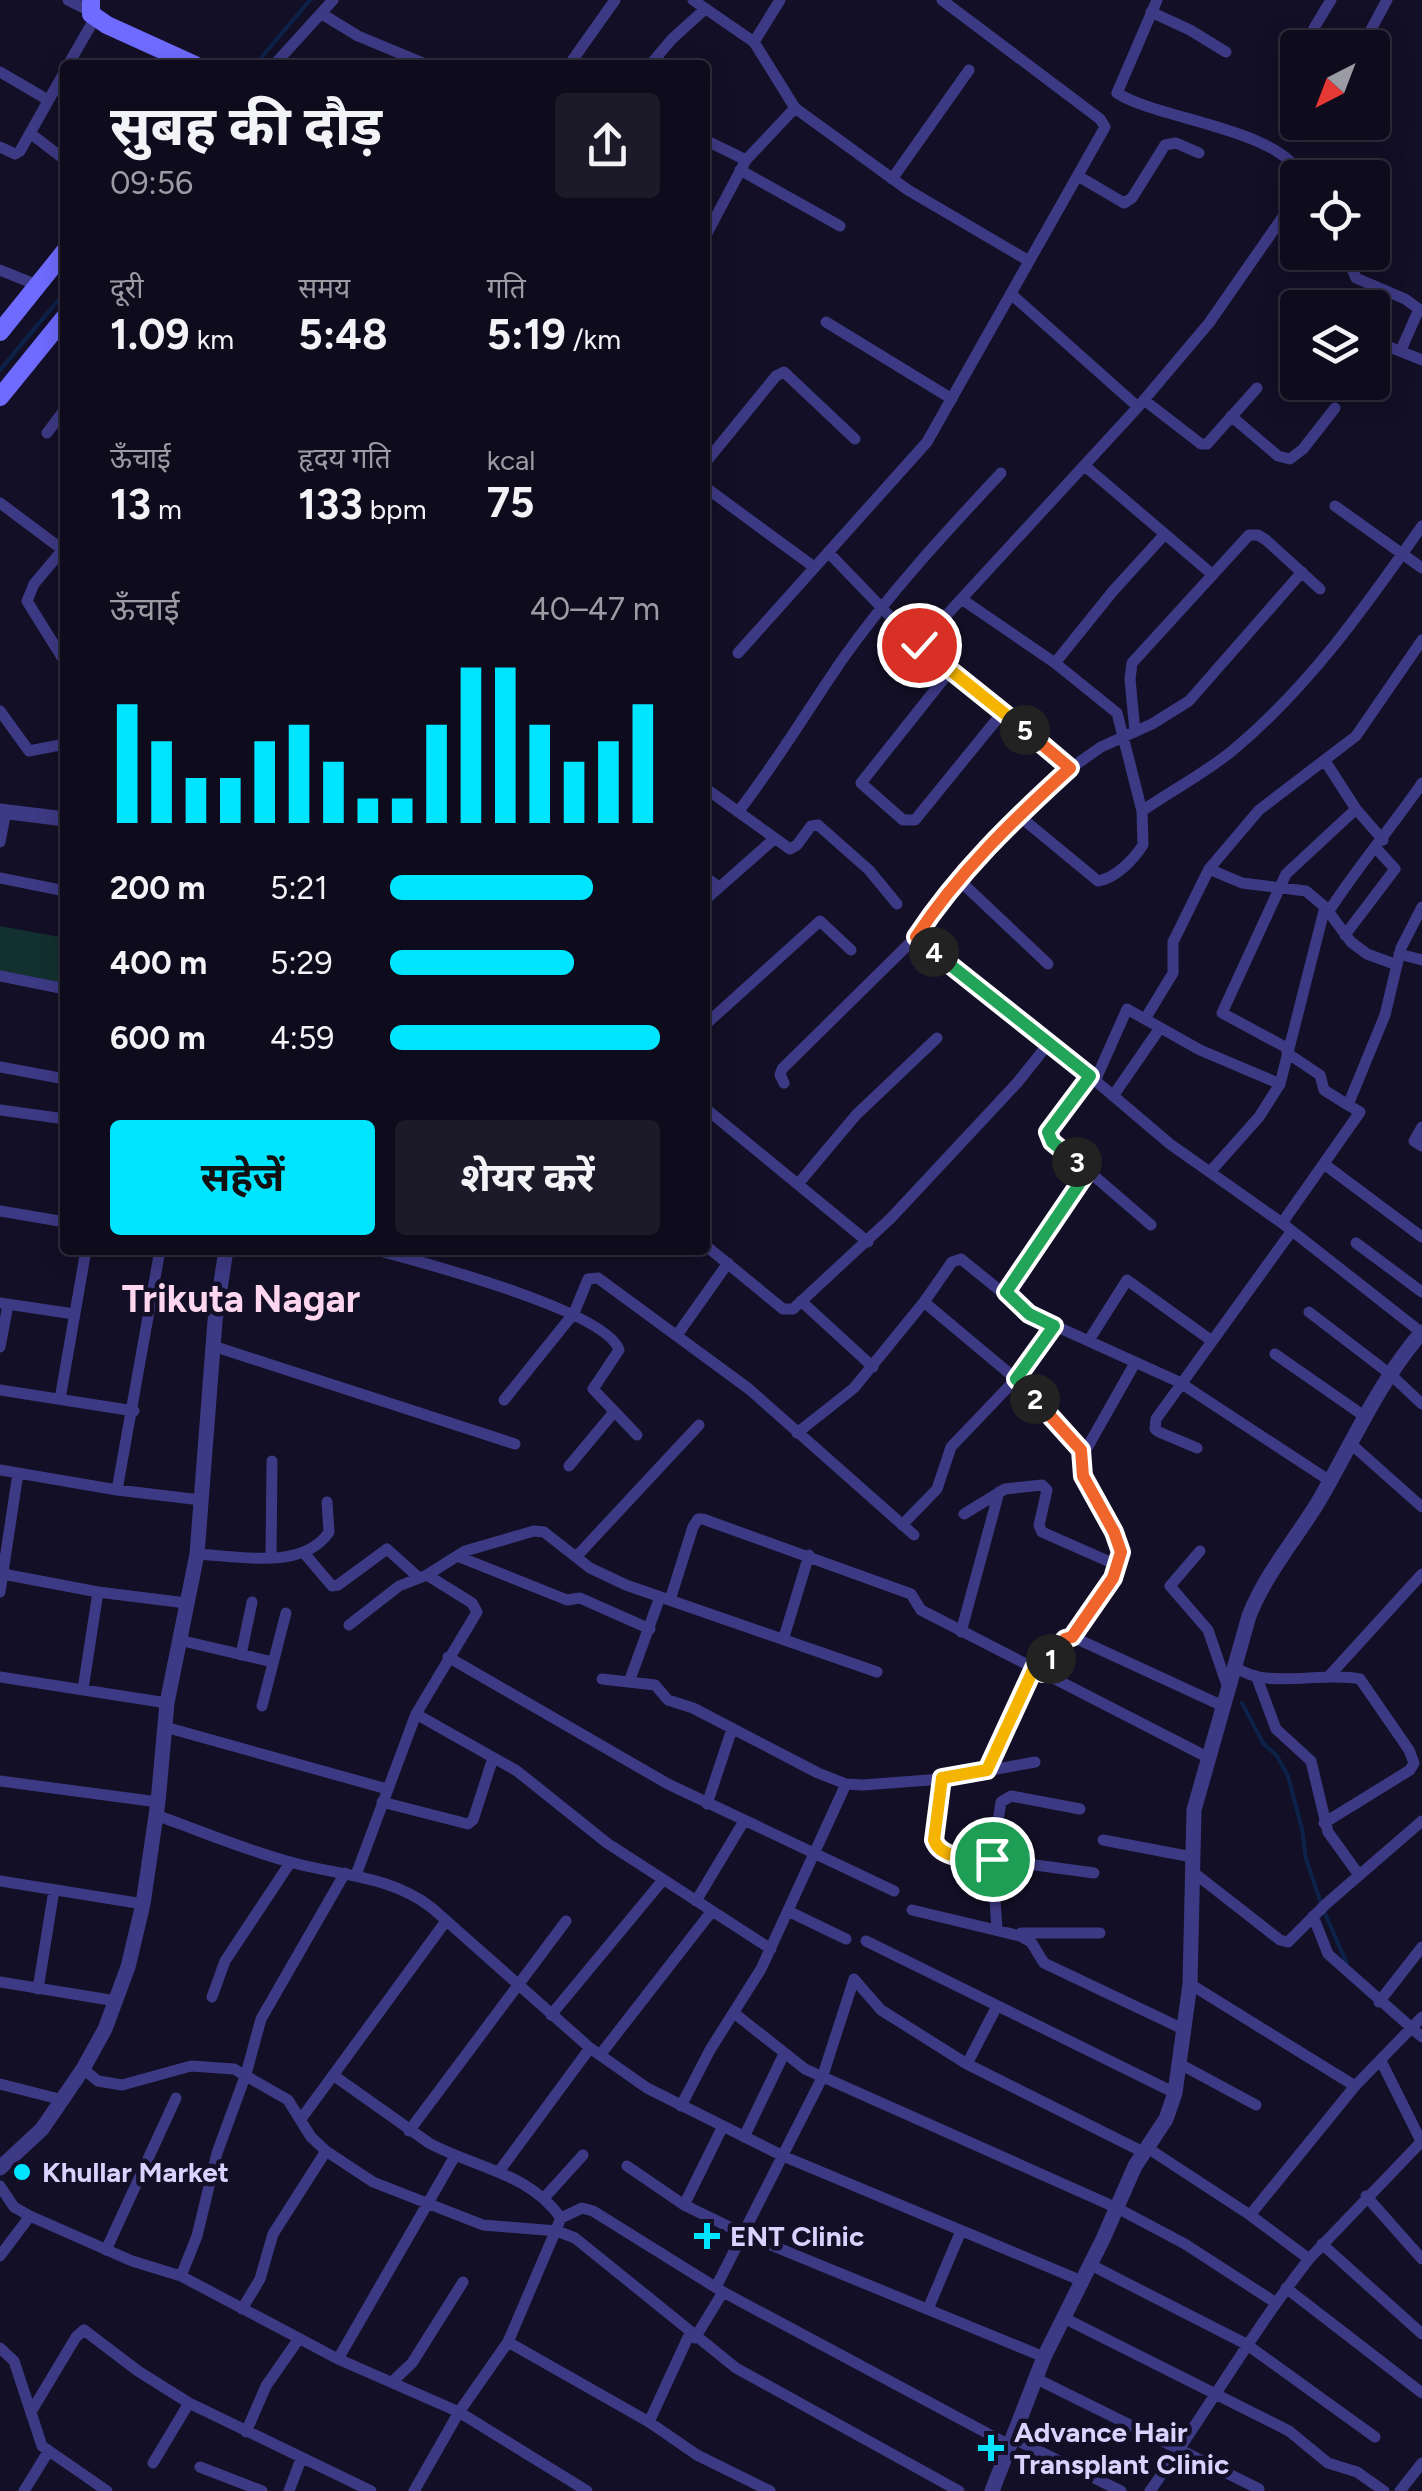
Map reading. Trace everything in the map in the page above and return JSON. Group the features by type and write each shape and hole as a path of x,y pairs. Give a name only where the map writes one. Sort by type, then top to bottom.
{"main road":[{"path":"92,10 185,60"},
{"path":"0,332 60,260"},
{"path":"0,398 60,323"}],"street":[{"path":"68,0 92,10 70,60"},
{"path":"279,60 334,0"},
{"path":"572,60 615,0"},
{"path":"693,0 754,42 796,108 892,179 1028,261"},
{"path":"754,42 780,0"},
{"path":"738,653 927,442 1103,132 1104,123 942,0"},
{"path":"1314,28 1331,0"},
{"path":"1370,30 1387,0"},
{"path":"1226,52 1154,6 1116,93 1242,135 1288,160"},
{"path":"654,60 704,10"},
{"path":"322,14 358,36 416,60"},
{"path":"892,179 969,70"},
{"path":"0,72 48,100"},
{"path":"0,147 15,154 60,80"},
{"path":"710,228 743,165 796,108"},
{"path":"30,134 60,156"},
{"path":"710,143 840,226"},
{"path":"1078,176 1124,203 1132,198 1165,145 1182,145 1199,153"},
{"path":"919,645 1141,403 1220,309 1280,221"},
{"path":"0,270 37,286"},
{"path":"1354,270 1356,278 1405,298 1419,309 1402,350"},
{"path":"1011,294 1141,403 1201,444 1206,444 1256,388"},
{"path":"826,322 952,400"},
{"path":"1390,346 1422,360"},
{"path":"710,457 776,376 784,372 855,439"},
{"path":"1231,416 1268,448 1290,460 1335,408"},
{"path":"47,433 60,415"},
{"path":"1085,466 1213,575"},
{"path":"738,812 917,562 1001,472"},
{"path":"710,491 814,567"},
{"path":"0,503 60,546"},
{"path":"1335,506 1422,568"},
{"path":"1142,811 1231,752 1296,691 1422,526"},
{"path":"1056,663 1165,534"},
{"path":"1018,816 1090,875 1104,881 1121,869 1143,845 1142,811 1130,772 1132,663 1252,534 1266,540 1320,589"},
{"path":"828,552 919,645 1070,768"},
{"path":"60,554 34,584 27,601 60,642"},
{"path":"784,1083 782,1070 916,937 958,880 1018,816 1070,768 1174,712 1204,687 1302,572"},
{"path":"964,600 1112,707 1129,734"},
{"path":"1144,1019 1174,972 1172,942 1210,869 1259,810 1356,736 1422,640"},
{"path":"950,672 861,783 903,820 910,822 918,816 1002,713"},
{"path":"0,712 29,751 60,745"},
{"path":"1325,761 1394,869 1345,934"},
{"path":"1210,1172 1259,1118 1280,1084 1327,909 1422,783"},
{"path":"710,792 786,847 794,848 811,826 818,825 870,870 897,904"},
{"path":"1196,1448 1155,1429 1156,1419 1212,1341 1360,1112 1324,1090 1320,1075 1287,1051 1222,1013 1280,886 1295,863 1356,809"},
{"path":"0,842 3,811 60,818"},
{"path":"710,895 774,839"},
{"path":"1210,869 1242,883 1306,891 1327,909 1359,949 1398,960 1422,960"},
{"path":"0,878 60,890"},
{"path":"958,880 1048,964"},
{"path":"710,881 719,887"},
{"path":"1348,1104 1385,1015 1398,960 1422,907"},
{"path":"710,1020 817,923 824,922 851,950"},
{"path":"916,937 1170,1144 1422,1332 1390,1374 1330,1481 1254,1602 1194,1810 1190,1984 1176,2093 1044,2357 992,2491"},
{"path":"0,976 60,988"},
{"path":"1152,1224 1052,1142 1048,1132 1093,1078 1127,1009 1200,1050 1280,1084"},
{"path":"1114,1096 1160,1028"},
{"path":"798,1184 856,1115 937,1038"},
{"path":"710,1249 788,1311 868,1242 1018,1083 1049,1043"},
{"path":"0,1067 60,1077"},
{"path":"0,1110 60,1118"},
{"path":"710,1112 868,1242"},
{"path":"1422,1126 1414,1141 1422,1146"},
{"path":"1324,1164 1422,1237"},
{"path":"1006,1292 1088,1171"},
{"path":"0,1210 60,1221"},
{"path":"1356,1243 1422,1292"},
{"path":"60,1399 85,1255"},
{"path":"117,1490 159,1255"},
{"path":"0,2168 25,2147 84,2069 116,2001 143,1904 167,1703 197,1554 213,1346 225,1255"},
{"path":"402,1255 574,1313 620,1347 593,1386 595,1393 637,1435"},
{"path":"797,1432 843,1400 956,1259 966,1261 1029,1314 1179,1382 1330,1481"},
{"path":"676,1335 728,1263"},
{"path":"504,1400 574,1313 586,1281 594,1277 749,1389 914,1535"},
{"path":"1089,1340 1126,1280 1212,1341"},
{"path":"801,1301 873,1367"},
{"path":"924,1302 1016,1379 1083,1454"},
{"path":"0,1348 4,1304 74,1314"},
{"path":"1309,1312 1390,1374 1422,1404"},
{"path":"902,1525 938,1489 951,1447 1016,1379 1054,1326"},
{"path":"213,1346 515,1444"},
{"path":"1275,1354 1364,1416"},
{"path":"987,1770 1038,1671 1061,1643 1072,1637 1119,1566 1119,1542 1083,1476 1083,1454 1135,1363"},
{"path":"0,1390 134,1411"},
{"path":"569,1466 614,1412"},
{"path":"576,1556 699,1425"},
{"path":"1350,1442 1422,1507"},
{"path":"270,1558 272,1461"},
{"path":"0,1470 201,1500"},
{"path":"0,1592 18,1473"},
{"path":"964,1514 999,1492 1042,1485 1047,1490 1039,1525 1042,1532 1119,1566"},
{"path":"961,1632 999,1492"},
{"path":"197,1554 270,1558 304,1552 330,1532 326,1502"},
{"path":"629,1682 698,1519 810,1555 911,1594 921,1610 961,1632 1208,1757"},
{"path":"349,1626 386,1594 457,1556 486,1543 534,1531 544,1532 608,1577 877,1672"},
{"path":"181,2276 261,2019 350,1874 416,1714 477,1612 476,1606 422,1576 386,1549 332,1586 304,1552"},
{"path":"1200,1551 1170,1586 1208,1630 1231,1685"},
{"path":"784,1637 810,1555"},
{"path":"457,1556 567,1600 580,1598 650,1629"},
{"path":"3,1574 186,1603"},
{"path":"1329,1676 1422,1574"},
{"path":"83,1689 98,1592"},
{"path":"241,1655 252,1602"},
{"path":"262,1706 286,1613"},
{"path":"1072,1637 1231,1685"},
{"path":"178,1640 273,1662"},
{"path":"448,1656 707,1804 894,1891"},
{"path":"1231,1685 1246,1675 1353,1677 1365,1683 1418,1753 1410,1770 1324,1823"},
{"path":"0,1677 167,1703"},
{"path":"1257,1678 1276,1728 1311,1761 1324,1823 1333,1842 1359,1875"},
{"path":"602,1679 655,1685 668,1700 693,1708 831,1780 846,1784 942,1778 1035,1762"},
{"path":"416,1714 535,1784 607,1843 771,1949"},
{"path":"165,1727 387,1789"},
{"path":"707,1804 732,1729"},
{"path":"382,1802 468,1824 473,1820 493,1758"},
{"path":"942,1778 934,1840 936,1847 947,1855 1094,1873"},
{"path":"0,1781 157,1808 290,1862 350,1874 408,1892 595,2051 646,2088 783,2156 1082,2281"},
{"path":"682,2106 790,1912 846,1784"},
{"path":"997,1929 992,1859 999,1806 1005,1797 1080,1809"},
{"path":"696,1901 744,1821"},
{"path":"1103,1840 1192,1864 1284,1942 1291,1940 1318,1911 1422,1821"},
{"path":"212,1997 225,1961 290,1862"},
{"path":"0,1880 143,1904"},
{"path":"551,2014 662,1880"},
{"path":"38,1988 54,1890"},
{"path":"912,1910 997,1929 1031,1942 1044,1963 1183,2029"},
{"path":"500,2170 712,1911"},
{"path":"1250,2216 1356,2086 1418,2027 1328,1954 1318,1911"},
{"path":"790,1912 846,1939"},
{"path":"301,2118 446,1921"},
{"path":"409,2131 566,1921"},
{"path":"1012,1934 1100,1933"},
{"path":"866,1941 1176,2093"},
{"path":"1383,1998 1422,1947"},
{"path":"649,2422 720,2289 822,2078 854,1980 873,2004 966,2064 1145,2149 1309,2259"},
{"path":"0,1982 116,2001"},
{"path":"1190,1984 1356,2086"},
{"path":"966,2064 997,2006"},
{"path":"734,2013 784,2054 822,2078 1117,2208 1184,2244 1276,2303"},
{"path":"744,2137 784,2054"},
{"path":"1150,2491 1286,2288 1366,2196 1422,2142 1381,2061"},
{"path":"1180,2064 1256,2105"},
{"path":"84,2069 98,2081 122,2084 191,2066 217,2066 246,2074 288,2100 311,2137 326,2151 386,2188 483,2224 558,2224"},
{"path":"333,2075 409,2131 455,2156 500,2170 545,2197 558,2224 692,2336 748,2376 959,2491"},
{"path":"0,2084 63,2100"},
{"path":"106,2250 176,2098"},
{"path":"684,2206 723,2126"},
{"path":"242,2309 260,2280 268,2246 279,2223 326,2151"},
{"path":"545,2197 583,2155"},
{"path":"338,2360 455,2156"},
{"path":"626,2166 684,2206 744,2234 1044,2357"},
{"path":"0,2186 8,2200 30,2216 106,2250 181,2276 338,2360 459,2412 587,2491"},
{"path":"1366,2196 1422,2259"},
{"path":"414,2491 459,2412 508,2342 558,2224 582,2208 593,2210 720,2289 1013,2442 1121,2491"},
{"path":"0,2256 30,2216"},
{"path":"928,2308 961,2230"},
{"path":"1322,2244 1422,2334"},
{"path":"1090,2265 1246,2344 1375,2437"},
{"path":"393,2382 412,2363 463,2282"},
{"path":"1286,2288 1422,2392"},
{"path":"1064,2318 1294,2434 1334,2466 1357,2472 1384,2491"},
{"path":"31,2412 76,2336 84,2330 138,2372 190,2403 371,2491"},
{"path":"246,2432 266,2386 298,2340"},
{"path":"508,2342 649,2422 697,2455 770,2491"},
{"path":"0,2348 14,2362 37,2440 48,2452 107,2491"},
{"path":"1037,2379 1260,2490"},
{"path":"153,2463 190,2403"},
{"path":"24,2491 48,2452"},
{"path":"289,2491 300,2459"},
{"path":"1400,2491 1422,2463"},
{"path":"200,2466 262,2491"}],"green space":[{"path":"0,926 60,937 60,986 0,975"}],"waterway":[{"path":"259,60 310,0"},
{"path":"0,370 60,298"},
{"path":"1242,1703 1263,1743 1277,1756 1288,1776 1306,1859 1347,1964"}],"place":[{"name":"Khullar Market","path":"22,2172"},
{"name":"ENT Clinic","path":"707,2236"},
{"name":"Advance Hair Transplant Clinic","path":"991,2448"}],"district":[{"name":"Trikuta Nagar","path":"241,1299"}],"route":[{"path":"919,645 1070,768 958,880 916,937 1090,1076 1048,1132 1052,1142 1088,1171 1006,1292 1029,1314 1054,1326 1016,1379 1081,1450 1081,1471 1121,1552 1113,1578 1072,1637 1061,1643 1043,1673 1034,1668 987,1770 942,1778 936,1847 947,1855 992,1859"}]}
